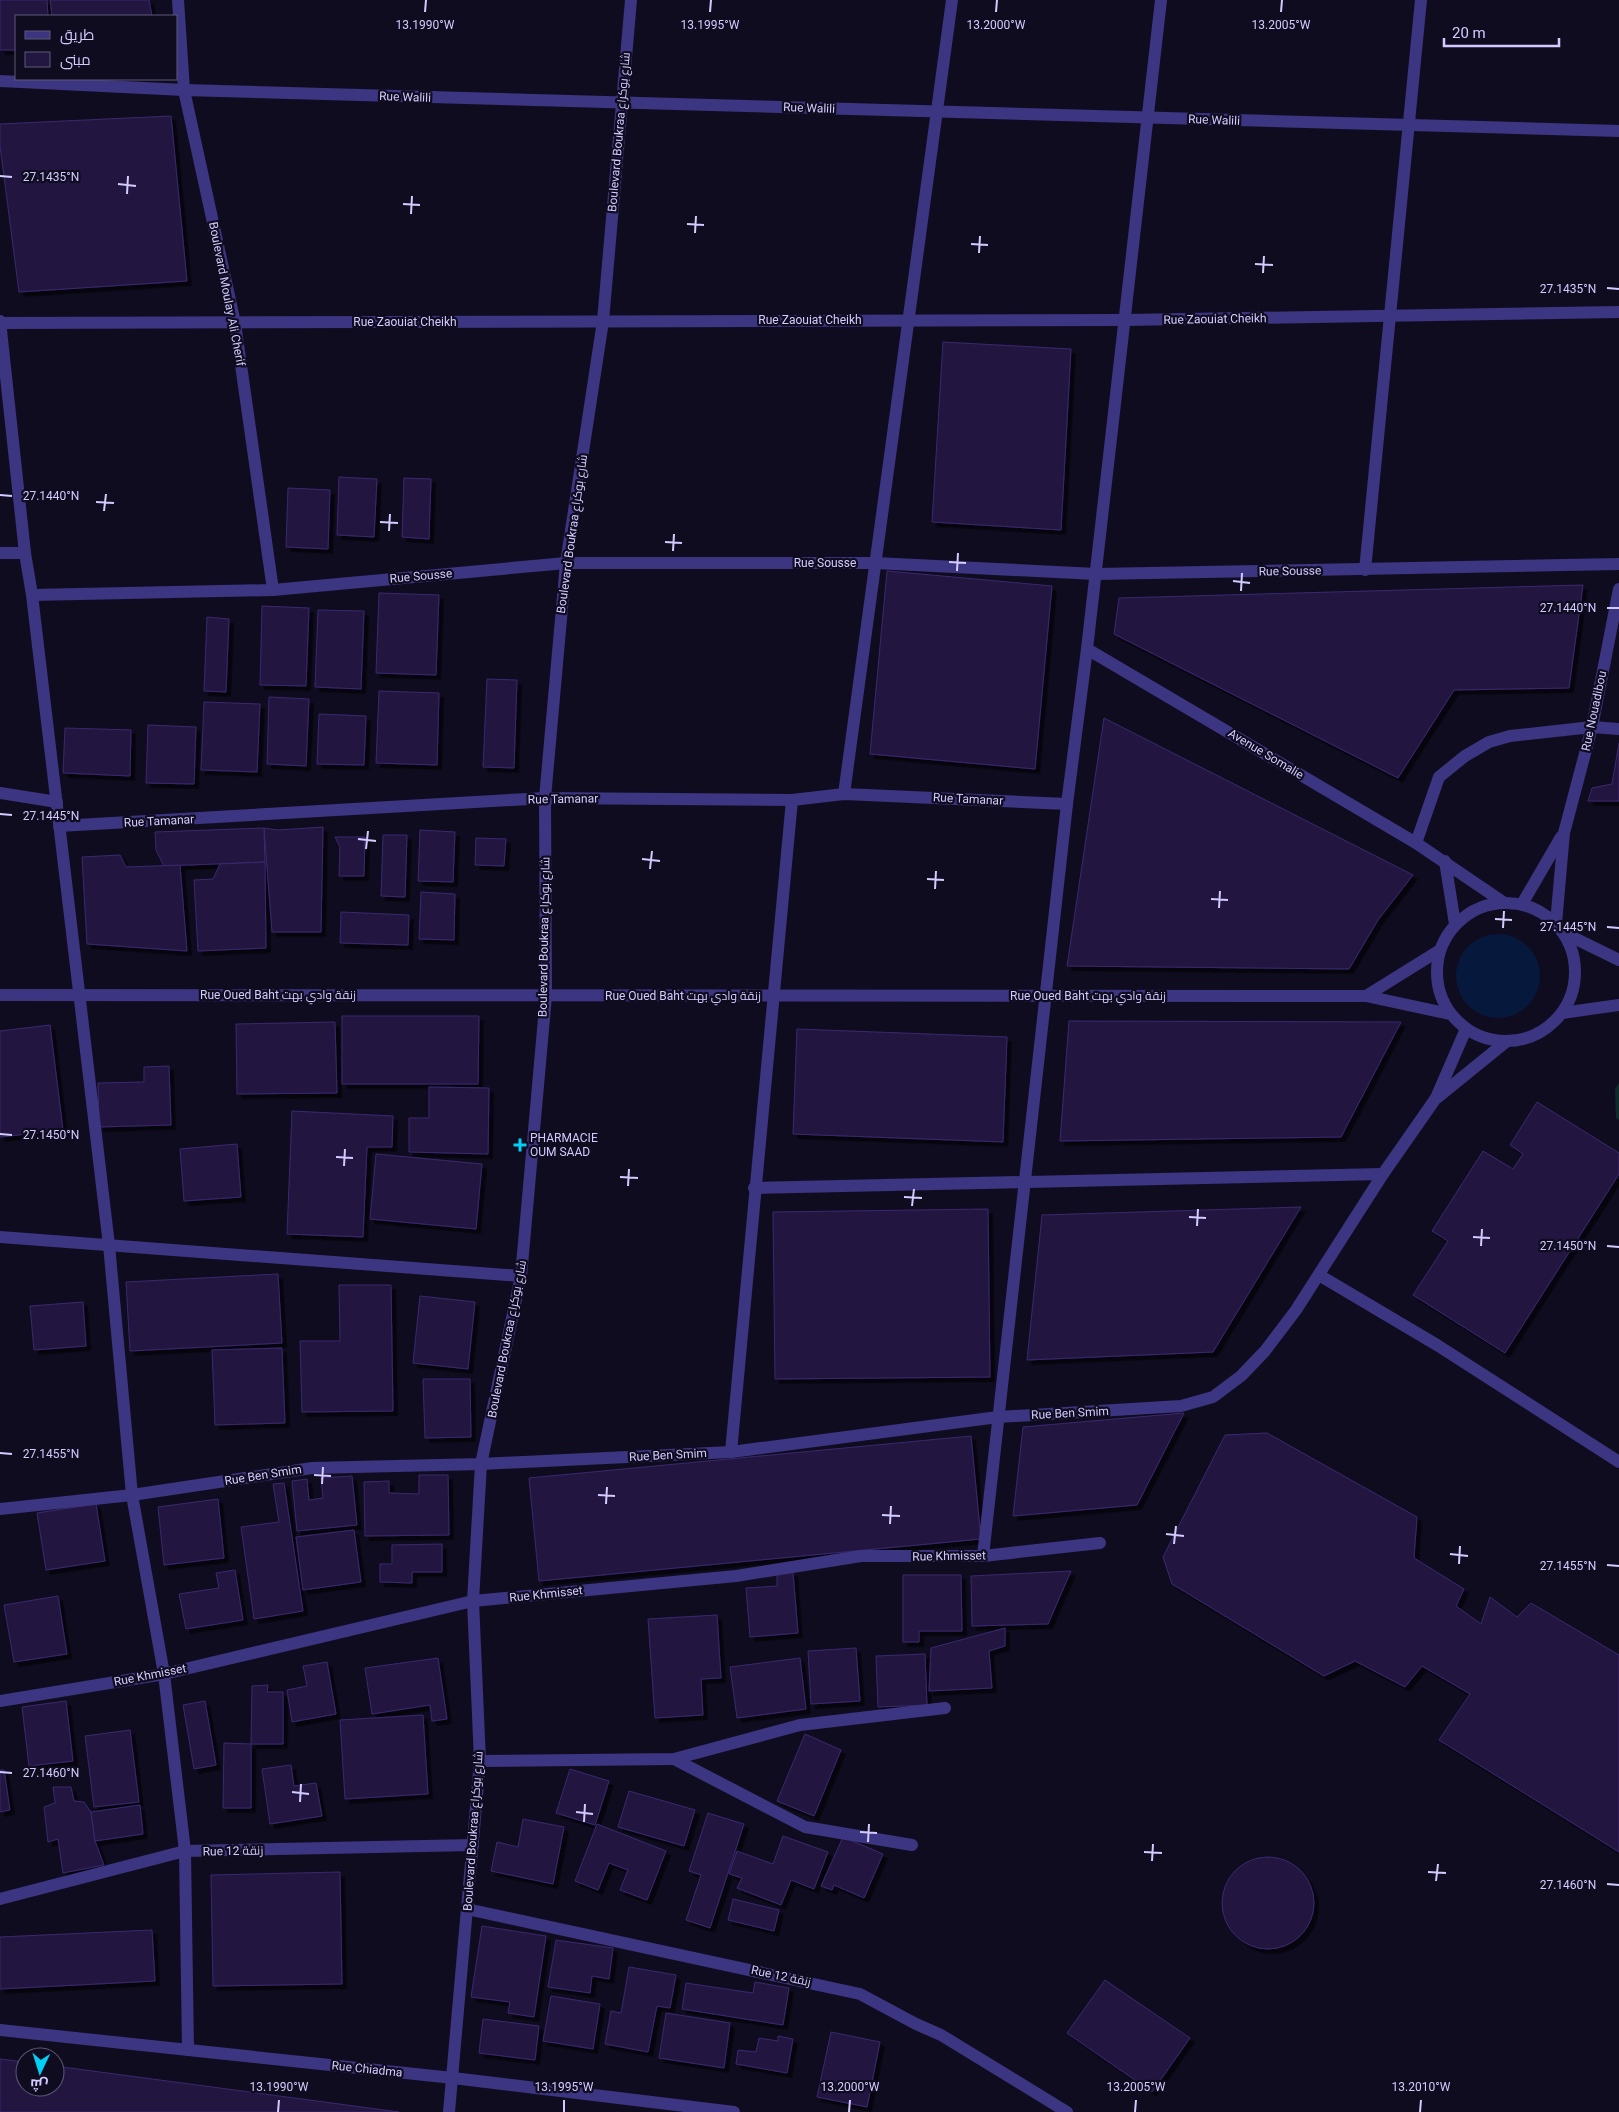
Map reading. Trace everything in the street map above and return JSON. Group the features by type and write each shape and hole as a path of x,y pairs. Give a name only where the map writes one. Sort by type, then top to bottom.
{"street":[{"name":"Boulevard Moulay Ali Cherif","path":"178,0 184,90 235,323 273,590"},
{"name":"Boulevard Boukraa شارع بوكراع","path":"449,2112 480,1761 473,1602 482,1464 522,1276 546,996 545,798 566,563 603,321 631,0"},
{"path":"844,794 909,320 935,112 952,0"},
{"path":"983,1556 1045,996 1096,574 1161,0"},
{"path":"1365,570 1421,0"},
{"name":"Rue Walili","path":"0,81 184,90 1619,131"},
{"name":"Rue Zaouiat Cheikh","path":"0,322 1125,320 1619,312"},
{"path":"0,322 25,553 32,594 109,1245 132,1495 164,1674 185,1851 188,2050"},
{"path":"0,553 25,553"},
{"name":"Rue Sousse","path":"32,594 273,590 566,563 875,563 1096,574 1619,564"},
{"name":"Rue Nouadibou","path":"1564,832 1592,727 1619,589"},
{"name":"Avenue Somalie","path":"1087,648 1416,843 1445,861 1502,902"},
{"path":"1416,843 1439,777 1465,756 1489,742 1510,736 1592,727 1619,729"},
{"path":"0,793 57,802"},
{"name":"Rue Tamanar","path":"60,826 545,798 792,800 844,794 1067,804"},
{"path":"731,1452 754,1188 792,800"},
{"path":"1522,904 1564,832"},
{"path":"1564,832 1560,928 1573,952 1576,973 1573,995 1562,1013 1547,1029 1528,1038 1506,1041 1485,1038 1466,1029 1450,1014 1440,994 1436,972 1440,950 1446,937 1455,924 1469,913 1485,906 1502,902 1522,904 1546,915 1560,928 1619,960"},
{"path":"1445,861 1455,924"},
{"path":"1366,996 1440,950"},
{"name":"Rue Oued Baht زنقة وادي بهت","path":"0,995 1366,996 1450,1014"},
{"path":"1562,1013 1619,1005"},
{"path":"1436,1098 1466,1029"},
{"path":"1436,1098 1506,1041"},
{"name":"Rue Ben Smim","path":"0,1509 132,1495 312,1468 482,1464 731,1452 998,1417 1181,1406 1213,1397 1241,1376 1265,1351 1296,1310 1383,1174 1436,1098"},
{"path":"754,1188 1383,1174"},
{"path":"0,1237 522,1276"},
{"path":"1319,1275 1437,1345 1619,1462"},
{"name":"Rue Khmisset","path":"0,1701 164,1674 473,1602 736,1576 860,1556 983,1556 1100,1543"},
{"path":"480,1761 674,1759 800,1725 945,1708"},
{"path":"674,1759 805,1827 912,1845"},
{"name":"Rue 12 زنقة","path":"0,1899 185,1851 473,1845"},
{"name":"Rue 12 زنقة","path":"468,1910 860,1994 916,2024 941,2034 1067,2112"},
{"name":"Rue Chiadma","path":"0,2030 453,2078 734,2112"}],"green space":[{"path":"1619,1083 1619,1120 1616,1118 1615,1089"}],"water":[{"path":"1498,934 1521,941 1533,953 1540,976 1533,999 1521,1011 1498,1018 1475,1011 1463,999 1456,976 1463,953 1475,941"}],"building":[{"path":"0,0 47,0 48,15 15,15 15,50 0,50"},
{"path":"50,0 149,0 152,15 52,15"},
{"path":"171,116 187,281 19,292 0,146 0,124"},
{"path":"943,342 1071,349 1061,530 932,522"},
{"path":"339,477 377,479 374,537 337,535"},
{"path":"404,478 431,479 429,539 402,537"},
{"path":"288,488 330,490 328,549 286,547"},
{"path":"887,571 1052,586 1035,769 870,754"},
{"path":"1583,585 1569,688 1454,690 1398,778 1114,634 1119,598"},
{"path":"379,593 439,595 436,675 376,673"},
{"path":"262,606 309,608 306,686 260,685"},
{"path":"318,610 364,611 361,689 315,687"},
{"path":"207,617 229,619 226,692 204,691"},
{"path":"487,679 517,680 514,768 483,767"},
{"path":"379,691 439,693 437,765 376,763"},
{"path":"269,697 309,699 306,766 267,764"},
{"path":"204,702 260,704 257,772 201,770"},
{"path":"319,714 366,716 364,765 317,764"},
{"path":"1104,718 1413,875 1378,920 1349,969 1067,966"},
{"path":"148,725 196,727 194,784 146,783"},
{"path":"65,728 131,730 130,776 63,773"},
{"path":"1619,743 1619,801 1588,801 1592,788 1612,784"},
{"path":"323,827 321,932 272,932 264,828 278,830"},
{"path":"264,828 265,862 164,866 156,850 155,832"},
{"path":"420,830 455,832 453,882 418,881"},
{"path":"383,835 407,835 405,897 381,896"},
{"path":"335,837 365,837 364,876 339,876 340,847"},
{"path":"476,838 506,839 504,866 475,865"},
{"path":"120,855 126,867 180,865 187,951 87,944 82,857"},
{"path":"265,862 266,948 198,951 194,880 213,879 220,864"},
{"path":"421,892 455,894 454,940 419,939"},
{"path":"341,912 409,915 408,945 340,943"},
{"path":"342,1016 479,1016 478,1084 342,1084"},
{"path":"1069,1021 1401,1022 1341,1137 1060,1141"},
{"path":"335,1022 337,1093 237,1094 236,1024"},
{"path":"50,1025 63,1130 0,1137 0,1031"},
{"path":"797,1029 1007,1037 1003,1142 793,1134"},
{"path":"169,1066 171,1125 99,1127 98,1083 144,1082 144,1067"},
{"path":"429,1087 489,1088 488,1154 409,1152 409,1118 429,1118"},
{"path":"1537,1102 1619,1153 1619,1174 1505,1353 1413,1295 1448,1241 1432,1231 1483,1151 1513,1169 1523,1154 1510,1145"},
{"path":"292,1111 393,1116 392,1147 367,1147 363,1237 287,1234"},
{"path":"237,1144 241,1197 184,1201 180,1149"},
{"path":"376,1154 482,1164 476,1229 370,1219"},
{"path":"1301,1207 1213,1352 1027,1360 1042,1215"},
{"path":"988,1209 990,1377 775,1379 773,1212"},
{"path":"278,1274 282,1343 130,1351 126,1282"},
{"path":"339,1285 391,1285 393,1411 302,1412 300,1341 340,1341"},
{"path":"420,1296 475,1302 468,1369 413,1363"},
{"path":"83,1302 86,1346 34,1350 30,1306"},
{"path":"282,1348 285,1423 215,1425 212,1350"},
{"path":"423,1379 470,1379 471,1437 425,1438"},
{"path":"1184,1413 1137,1505 1013,1516 1023,1427"},
{"path":"1267,1433 1417,1517 1414,1558 1464,1589 1456,1606 1481,1624 1490,1597 1517,1617 1531,1603 1619,1655 1619,1852 1439,1740 1470,1694 1422,1666 1405,1687 1355,1661 1324,1676 1172,1584 1163,1557 1225,1435"},
{"path":"971,1436 981,1539 539,1581 529,1478"},
{"path":"419,1475 448,1475 449,1535 365,1536 364,1482 389,1481 389,1493 419,1494"},
{"path":"352,1476 357,1525 297,1531 292,1481 307,1479 309,1500 323,1498 321,1478"},
{"path":"284,1483 303,1611 254,1619 241,1527 279,1522 273,1484"},
{"path":"218,1499 224,1558 164,1565 158,1507"},
{"path":"96,1504 105,1561 46,1570 37,1513"},
{"path":"354,1530 361,1582 303,1590 296,1537"},
{"path":"442,1544 442,1572 412,1572 412,1583 380,1582 380,1564 392,1564 392,1545"},
{"path":"235,1570 243,1620 186,1629 179,1594 219,1588 216,1573"},
{"path":"1071,1571 1048,1624 972,1626 971,1576"},
{"path":"793,1572 798,1633 750,1637 746,1588 777,1586 777,1574"},
{"path":"903,1575 961,1575 962,1631 919,1631 919,1642 903,1642"},
{"path":"58,1596 67,1654 14,1662 4,1605"},
{"path":"717,1615 721,1678 701,1679 703,1715 655,1718 648,1619"},
{"path":"1005,1628 1005,1646 989,1651 992,1688 929,1691 931,1648"},
{"path":"856,1648 860,1701 811,1704 808,1651"},
{"path":"925,1654 927,1705 878,1707 876,1656"},
{"path":"438,1658 447,1719 432,1721 430,1705 372,1714 365,1668"},
{"path":"800,1658 806,1709 737,1718 730,1667"},
{"path":"327,1662 336,1714 292,1722 287,1690 307,1686 303,1666"},
{"path":"268,1685 267,1692 283,1692 283,1744 251,1744 252,1686"},
{"path":"66,1701 73,1761 29,1766 22,1707"},
{"path":"205,1701 216,1765 194,1769 183,1705"},
{"path":"423,1715 428,1794 345,1799 340,1720"},
{"path":"130,1730 139,1802 94,1807 85,1736"},
{"path":"805,1734 841,1750 814,1816 777,1801"},
{"path":"224,1743 251,1744 251,1808 223,1808"},
{"path":"291,1765 294,1786 316,1783 322,1816 270,1824 262,1769"},
{"path":"570,1769 609,1781 595,1825 556,1813"},
{"path":"0,1770 4,1770 10,1810 0,1812"},
{"path":"53,1787 71,1787 74,1801 84,1802 91,1812 95,1841 104,1865 63,1873 58,1839 48,1842 44,1807 55,1803"},
{"path":"629,1791 695,1810 684,1846 618,1827"},
{"path":"140,1805 143,1834 95,1841 91,1812"},
{"path":"708,1813 744,1824 710,1928 686,1920 701,1875 689,1871"},
{"path":"523,1819 564,1827 553,1884 491,1871 497,1842 518,1847"},
{"path":"597,1824 666,1851 647,1900 620,1890 628,1870 609,1863 598,1890 575,1881"},
{"path":"783,1836 828,1852 814,1889 791,1880 781,1905 737,1888 742,1878 729,1874 737,1851 773,1864"},
{"path":"843,1837 883,1854 864,1898 834,1885 832,1890 821,1886"},
{"path":"1268,1857 1286,1861 1301,1870 1310,1885 1314,1903 1310,1921 1301,1936 1286,1945 1268,1949 1250,1945 1235,1936 1226,1921 1222,1903 1226,1885 1235,1870 1250,1861"},
{"path":"340,1872 342,1984 213,1986 211,1875"},
{"path":"733,1899 779,1910 774,1931 728,1920"},
{"path":"482,1926 546,1936 534,2017 508,2013 510,2002 471,1997"},
{"path":"152,1930 155,1981 0,1989 0,1937"},
{"path":"556,1940 613,1948 609,1979 592,1976 590,1993 548,1987"},
{"path":"629,1967 676,1975 670,2008 657,2006 648,2052 605,2044 611,2011 621,2013"},
{"path":"1105,1980 1190,2038 1152,2092 1067,2033"},
{"path":"755,1982 789,1988 783,2025 682,2009 686,1983 753,1993"},
{"path":"551,1996 600,2004 593,2049 543,2041"},
{"path":"666,2013 730,2023 724,2068 659,2058"},
{"path":"483,2019 539,2026 535,2060 479,2053"},
{"path":"831,2032 880,2042 867,2107 817,2097"},
{"path":"778,2036 793,2039 787,2073 736,2064 738,2050 756,2052 759,2038 778,2041"},
{"path":"0,2059 15,2061 15,2097 65,2097 65,2067 399,2112 0,2112"}],"place":[{"name":"PHARMACIE OUM SAAD","path":"520,1145"}]}
